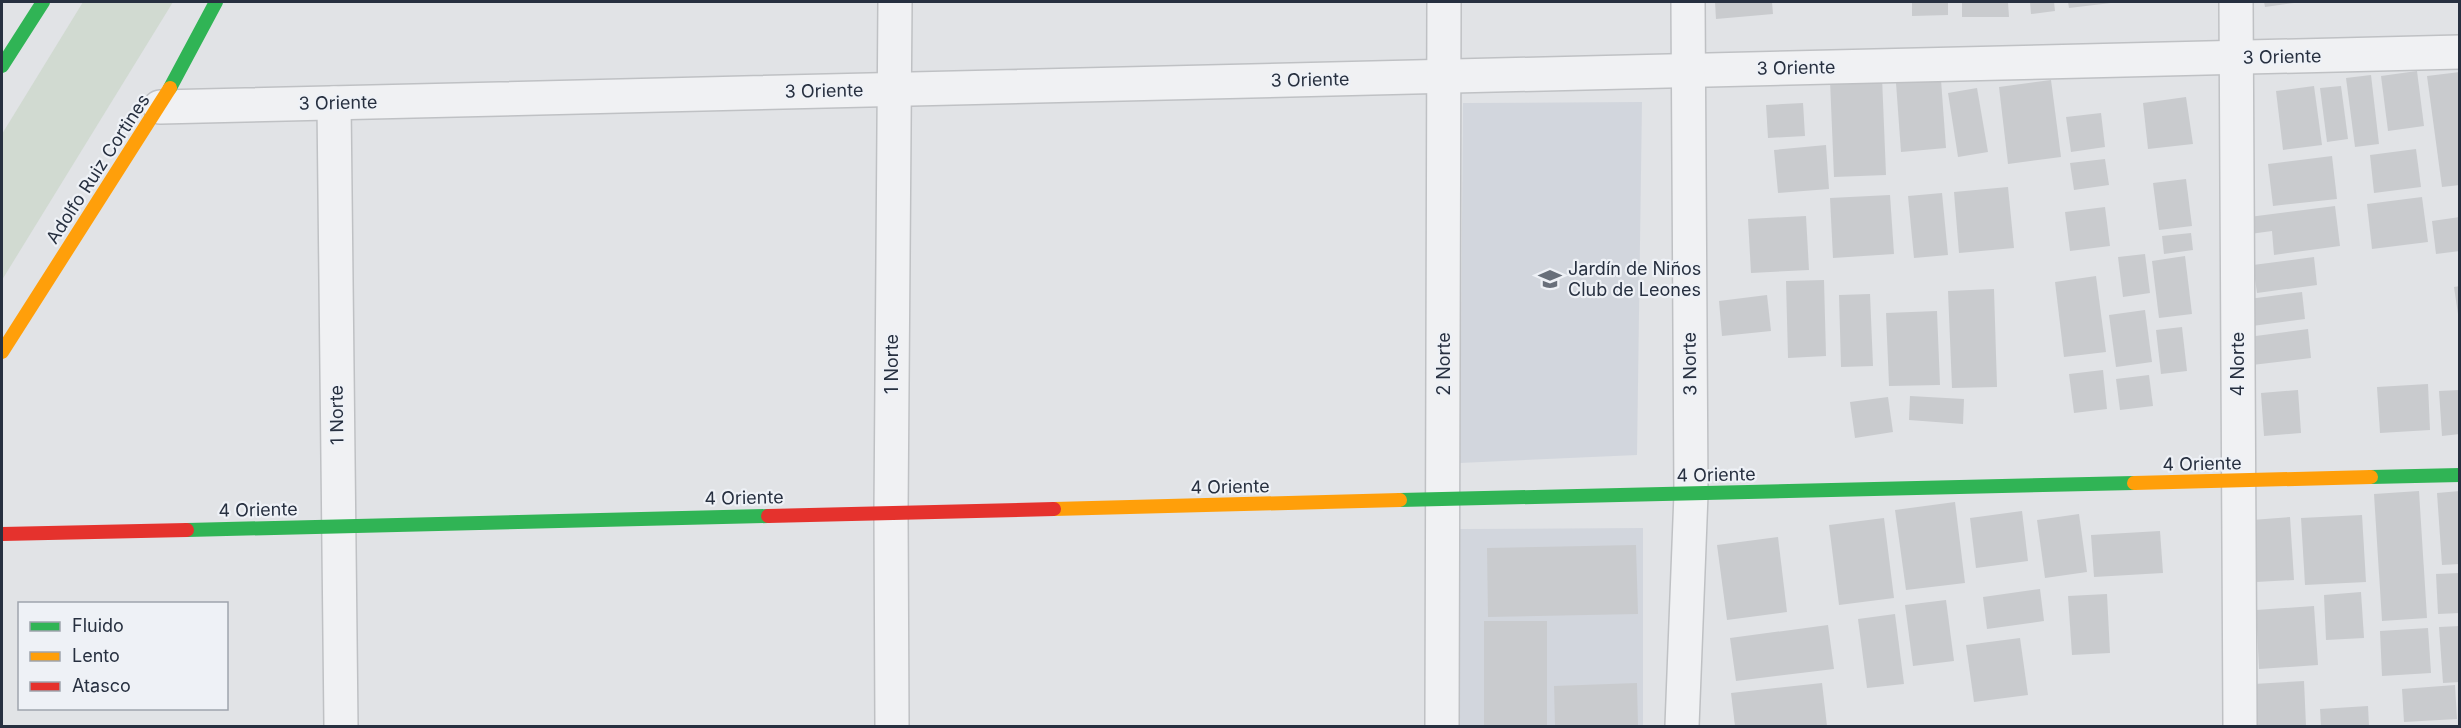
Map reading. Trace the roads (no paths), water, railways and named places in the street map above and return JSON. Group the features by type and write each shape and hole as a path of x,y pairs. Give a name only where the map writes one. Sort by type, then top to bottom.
{"street":[{"path":"2,66 43,2"},
{"name":"Adolfo Ruiz Cortines","path":"2,352 160,107 216,2"},
{"name":"1 Norte","path":"892,726 891,513 895,2"},
{"name":"2 Norte","path":"1442,726 1444,2"},
{"name":"3 Norte","path":"1682,726 1691,494 1688,2"},
{"name":"4 Norte","path":"2236,2 2240,726"},
{"name":"3 Oriente","path":"160,107 2460,52"},
{"name":"1 Norte","path":"334,103 340,726"},
{"name":"4 Oriente","path":"2,534 2460,475"}],"place":[{"name":"Jardín de Niños Club de Leones","path":"1550,279"}]}
